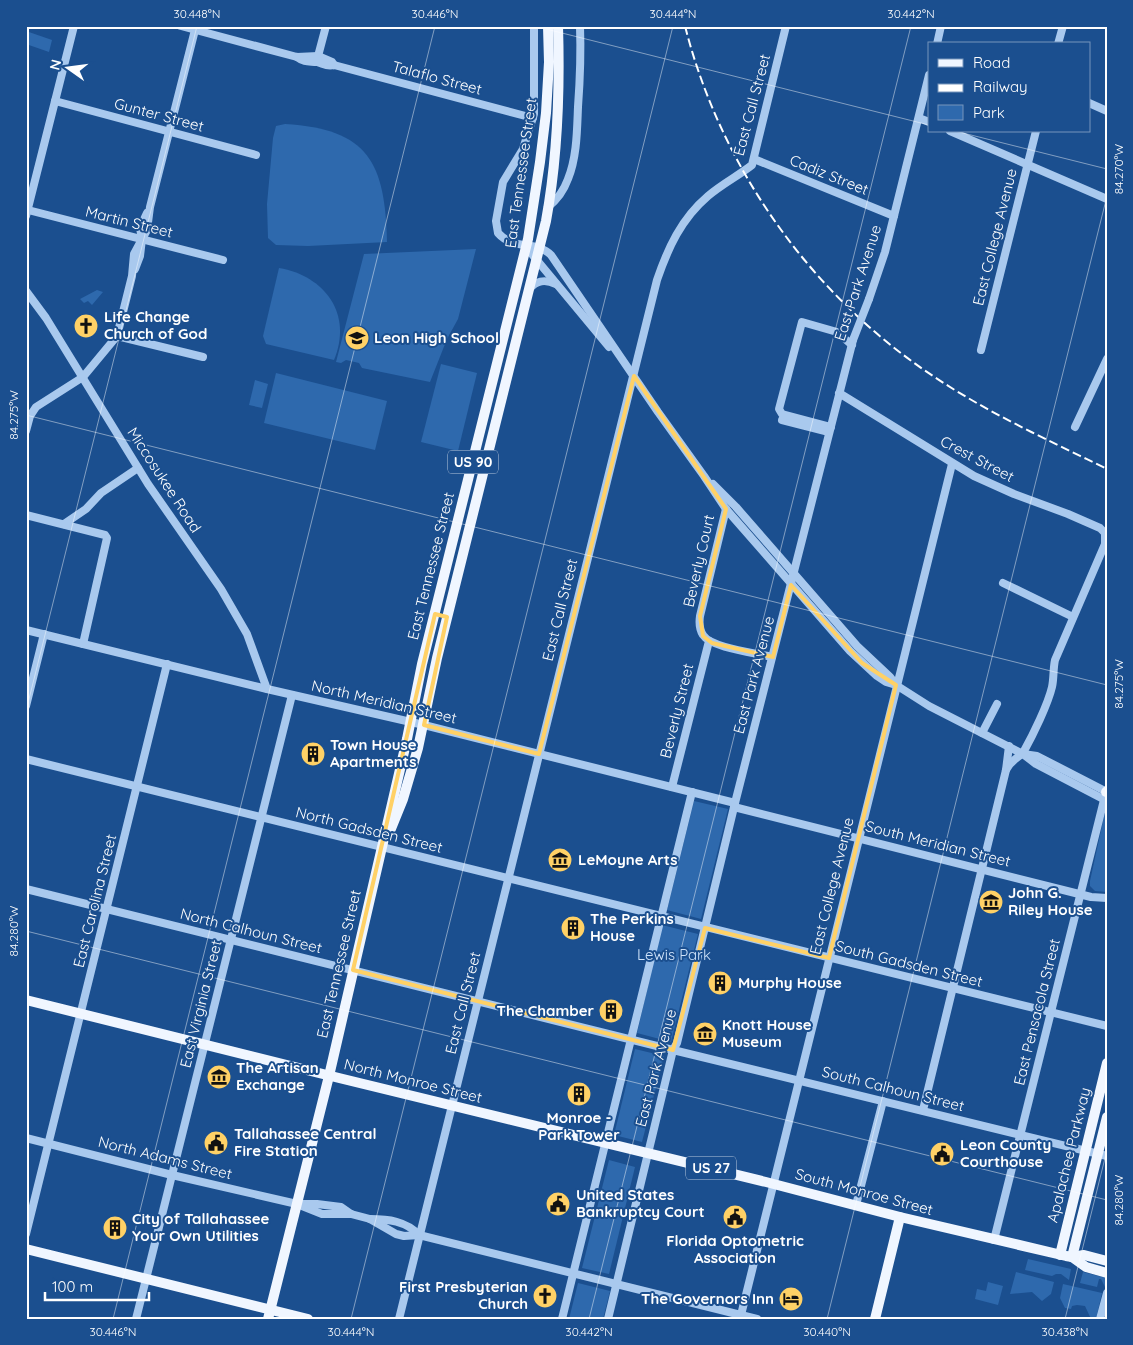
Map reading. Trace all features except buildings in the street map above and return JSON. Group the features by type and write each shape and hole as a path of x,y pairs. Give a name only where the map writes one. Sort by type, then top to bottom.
{"main road":[{"name":"East Tennessee Street","path":"297,1204 329,1076 435,614 526,247 536,191 546,113 548,26"},
{"name":"East Tennessee Street","path":"382,847 403,800 424,725 448,617 540,248 554,169 558,123 558,26"},
{"path":"470,472 483,476"},
{"path":"435,614 448,617"},
{"name":"North Monroe Street","path":"26,1000 648,1153"},
{"name":"Apalachee Parkway","path":"1060,1255 1107,1063"},
{"name":"Apalachee Parkway","path":"1072,1257 1102,1154 1107,1117"},
{"name":"South Monroe Street","path":"648,1153 994,1240 1060,1255 1072,1257 1084,1255 1107,1261"},
{"name":"US 90","path":"269,1314 297,1204"},
{"path":"875,1319 900,1217"},
{"path":"26,1249 146,1279 269,1314 308,1319"},
{"name":"South Monroe Street","path":"1072,1257 1086,1267 1107,1273"}],"street":[{"path":"27,213 74,26"},
{"name":"Talaflo Street","path":"181,26 195,28 297,56 302,61 318,59 325,66 334,66 533,118"},
{"path":"318,59 326,26"},
{"path":"534,26 535,101 533,118 523,149 504,179 496,221 500,236 526,247 540,248 552,257 726,509 791,585 862,663 879,677 923,702 1023,754 1037,756 1106,795"},
{"name":"East Tennessee Street","path":"548,207 557,198 567,182 575,149 581,64 580,26"},
{"name":"East Call Street","path":"399,1319 657,280 672,240 690,214 709,195 752,165 786,26"},
{"path":"937,42 941,26"},
{"path":"1059,42 1063,26"},
{"path":"26,431 30,416 36,407 83,377 117,336 132,276 140,256 142,239 147,230 150,208 195,28"},
{"name":"East Park Avenue","path":"608,1319 648,1153 706,928 734,805 839,393 852,343 880,267 928,79"},
{"name":"Gunter Street","path":"55,101 256,155"},
{"path":"1090,103 1107,111"},
{"path":"919,118 928,122"},
{"path":"952,132 1107,199"},
{"name":"East College Avenue","path":"981,350 1036,132"},
{"name":"Cadiz Street","path":"754,159 894,216"},
{"name":"Martin Street","path":"27,213 142,239 223,260"},
{"path":"526,247 634,376"},
{"path":"528,291 542,280 556,284"},
{"name":"Miccosukee Road","path":"26,291 46,318 138,468 221,589 247,634 267,689"},
{"path":"830,429 782,414 779,409 802,322 837,332 852,343"},
{"path":"117,336 203,357"},
{"path":"1075,427 1107,359"},
{"name":"Crest Street","path":"839,393 974,476 1100,528 1107,538"},
{"path":"782,420 830,429"},
{"name":"East College Avenue","path":"740,1317 952,464"},
{"path":"64,524 86,509 101,493 138,468"},
{"path":"704,476 736,508 857,646 896,685"},
{"name":"Beverly Court","path":"709,641 703,636 700,629 700,616 726,509"},
{"path":"26,515 106,536 108,542 83,644"},
{"path":"1006,770 1014,758 1023,754 1048,698 1053,685 1055,660 1107,538"},
{"path":"1003,583 1074,617"},
{"name":"North Meridian Street","path":"26,630 424,725 692,792 734,805"},
{"path":"26,706 44,634"},
{"path":"709,641 772,657"},
{"name":"Beverly Street","path":"672,787 709,641"},
{"name":"East Carolina Street","path":"26,1234 167,664"},
{"name":"East Virginia Street","path":"136,1319 292,695"},
{"path":"982,733 997,704"},
{"path":"923,1110 1006,770 1009,746"},
{"name":"North Gadsden Street","path":"26,759 706,928"},
{"name":"East Park Avenue","path":"562,1319 607,1143 692,792"},
{"name":"East Pensacola Street","path":"994,1240 1106,795"},
{"name":"South Meridian Street","path":"734,805 1093,897 1107,898"},
{"name":"North Calhoun Street","path":"26,889 674,1050"},
{"name":"South Gadsden Street","path":"706,928 1107,1026"},
{"name":"South Calhoun Street","path":"674,1050 1102,1154"},
{"path":"856,1205 882,1101"},
{"name":"North Adams Street","path":"26,1138 297,1204 342,1207 351,1214 370,1219 385,1219 411,1227 419,1235"},
{"name":"North Adams Street","path":"370,1219 396,1234 404,1236 419,1235 740,1317 757,1319"},
{"path":"1100,1319 1107,1293"}],"highlighted area":[{"path":"634,376 726,509 700,616 703,636 712,643 773,657 791,585 862,663 896,685 829,958 705,928 673,1050 353,970 435,614 447,617 424,725 539,754"}],"green space":[{"path":"26,31 52,40 49,52 26,44"},
{"path":"285,124 313,127 336,133 354,143 367,155 376,171 382,191 387,242 308,246 276,245 268,238 267,204 273,138 276,126"},
{"path":"476,249 458,319 447,339 430,382 362,368 359,363 346,360 341,363 336,362 364,254"},
{"path":"279,268 295,272 310,279 322,288 331,300 337,313 340,327 339,343 334,360 266,344 263,336"},
{"path":"97,290 103,292 92,305 88,301 84,303 80,299"},
{"path":"441,364 477,373 458,451 421,442"},
{"path":"276,373 387,401 375,450 264,423"},
{"path":"255,380 268,384 262,408 249,405"},
{"path":"694,801 728,809 701,919 667,910"},
{"path":"1107,811 1107,892 1095,891 1090,886 1090,881 1105,812"},
{"name":"Lewis Park","path":"662,925 698,934 671,1042 637,1033"},
{"path":"635,1049 664,1056 642,1142 614,1135"},
{"path":"609,1160 635,1167 609,1274 582,1268"},
{"path":"1028,1259 1071,1269 1069,1280 1061,1274 1052,1276 1025,1270"},
{"path":"1016,1272 1054,1282 1051,1294 1042,1301 1032,1292 1010,1294"},
{"path":"1083,1272 1106,1278 1105,1287 1101,1279 1099,1279 1097,1287 1080,1283"},
{"path":"988,1282 1003,1286 998,1305 975,1299 977,1289 986,1291"},
{"path":"578,1283 610,1291 603,1319 569,1319"},
{"path":"1063,1284 1102,1293 1096,1319 1091,1319 1085,1306 1077,1305 1072,1306 1071,1309 1065,1308 1060,1298"}],"railway":[{"path":"685,26 701,78 722,129 747,178 777,224 810,267 848,307 889,344 933,376 1018,426 1107,469"}],"place":[{"name":"Life Change Church of God","path":"86,326"},
{"name":"Leon High School","path":"357,338"},
{"name":"Town House Apartments","path":"313,754"},
{"name":"LeMoyne Arts","path":"560,860"},
{"name":"John G. Riley House","path":"991,902"},
{"name":"The Perkins House","path":"573,928"},
{"name":"Murphy House","path":"720,983"},
{"name":"The Chamber","path":"611,1011"},
{"name":"Knott House Museum","path":"705,1034"},
{"name":"The Artisan Exchange","path":"219,1077"},
{"name":"Monroe - Park Tower","path":"579,1094"},
{"name":"Tallahassee Central Fire Station","path":"216,1143"},
{"name":"Leon County Courthouse","path":"942,1154"},
{"name":"United States Bankruptcy Court","path":"558,1204"},
{"name":"Florida Optometric Association","path":"735,1217"},
{"name":"City of Tallahassee Your Own Utilities","path":"115,1228"},
{"name":"First Presbyterian Church","path":"545,1296"},
{"name":"The Governors Inn","path":"791,1299"}]}
